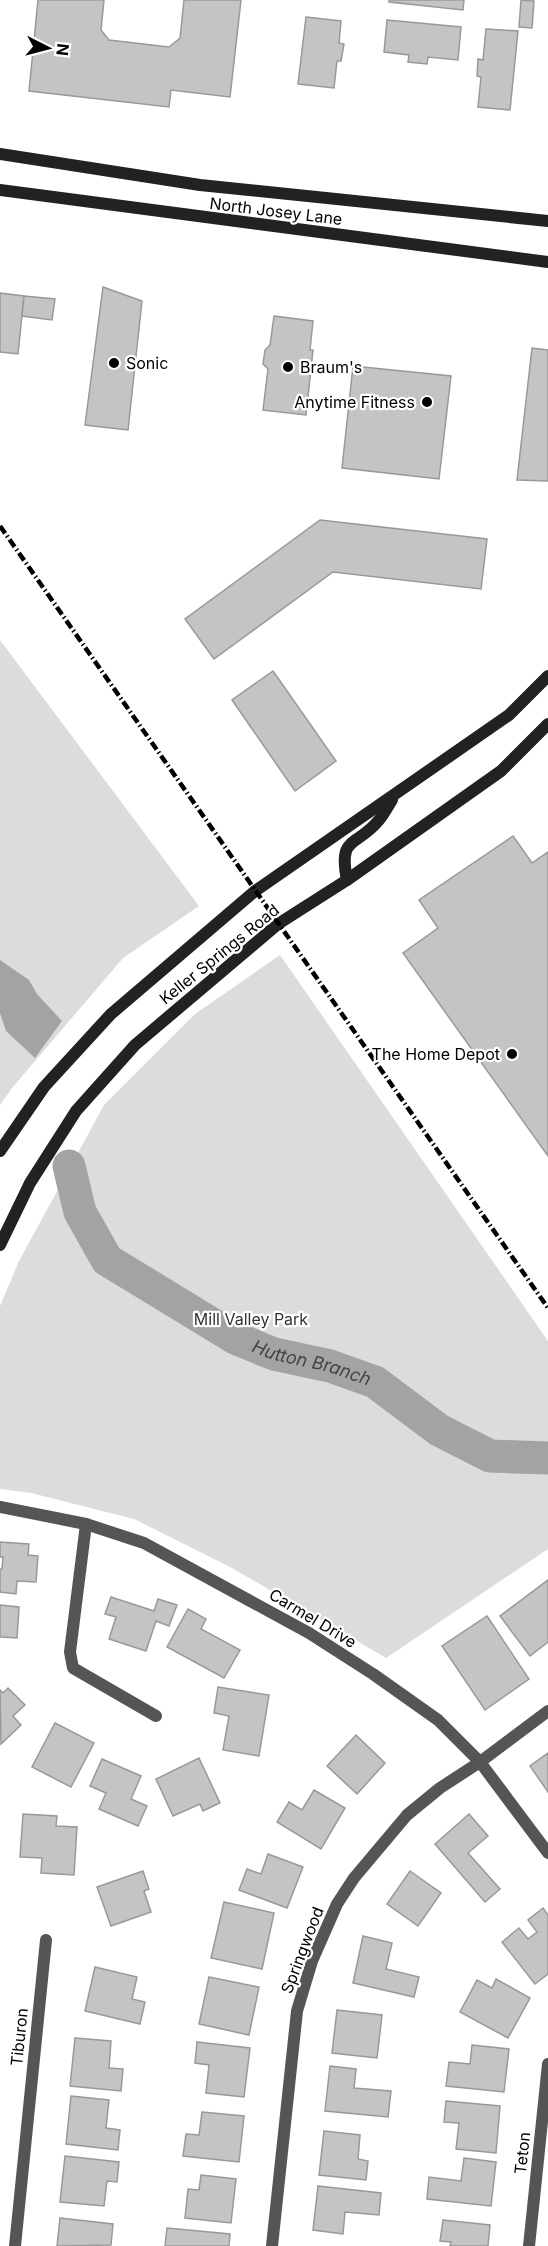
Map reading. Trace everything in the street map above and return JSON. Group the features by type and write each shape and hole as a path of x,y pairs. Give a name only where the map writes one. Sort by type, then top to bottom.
{"main road":[{"name":"North Josey Lane","path":"0,154 200,185 548,221"},
{"name":"North Josey Lane","path":"0,190 548,262"},
{"name":"Keller Springs Road","path":"0,1152 44,1087 111,1014 255,891 509,715 548,676"},
{"name":"Keller Springs Road","path":"0,1245 30,1183 76,1111 135,1046 278,924 347,880 501,771 548,724"},
{"path":"347,880 343,859 348,846 379,820 396,794"}],"street":[{"name":"Carmel Drive","path":"0,1507 86,1524 144,1544 309,1634 373,1674 438,1720 480,1762 548,1853"},
{"path":"86,1524 70,1652 73,1668 156,1716"},
{"name":"Springwood","path":"272,2246 295,2023 312,1961 337,1904 354,1878 407,1815 440,1788 480,1762 548,1711"},
{"name":"Tiburon","path":"15,2246 46,1940"},
{"name":"Teton","path":"529,2246 548,2064"}],"green space":[{"path":"0,640 199,906 123,958 0,1105"},
{"name":"Mill Valley Park","path":"280,955 548,1341 548,1549 386,1658 232,1568 134,1519 31,1493 0,1489 0,1306 19,1261 104,1105 195,1014"}],"shaded area":[{"path":"0,960 29,980 37,994 62,1021 35,1058 6,1031 0,1013"}],"building":[{"path":"38,0 104,0 101,30 109,40 169,47 180,38 184,0 241,0 230,97 171,90 169,107 29,91"},
{"path":"389,0 464,0 463,10 389,2"},
{"path":"521,0 534,1 532,28 519,27"},
{"path":"306,17 341,21 339,43 344,44 341,61 337,61 334,88 298,84"},
{"path":"387,20 461,27 458,60 428,57 427,64 408,62 409,55 384,52"},
{"path":"486,29 518,31 510,110 478,107 481,77 477,76 478,59 483,60"},
{"name":"Sonic","path":"103,287 142,301 128,430 85,425"},
{"path":"0,293 24,296 18,354 0,352"},
{"path":"24,296 55,299 52,320 22,316"},
{"name":"Braum's","path":"274,316 313,321 310,350 313,350 306,415 263,410 268,369 263,364 265,350 270,345"},
{"path":"532,348 548,350 548,481 517,480"},
{"path":"353,366 451,376 439,479 342,468"},
{"path":"320,520 487,539 481,589 333,572 214,659 185,619"},
{"path":"273,671 336,761 295,791 232,700"},
{"name":"The Home Depot","path":"513,836 532,863 548,852 548,1156 403,953 438,928 419,900"},
{"path":"0,1542 29,1544 28,1555 38,1556 36,1582 17,1581 16,1594 0,1592 0,1569 2,1569 3,1557 0,1557"},
{"path":"548,1580 548,1642 530,1656 500,1616"},
{"path":"111,1597 154,1611 158,1599 177,1605 169,1626 156,1621 146,1651 109,1639 116,1617 105,1614"},
{"path":"0,1605 19,1607 17,1638 0,1637"},
{"path":"188,1609 206,1619 201,1629 240,1650 224,1678 167,1647"},
{"path":"487,1616 529,1679 485,1710 442,1646"},
{"path":"218,1687 269,1695 259,1756 223,1750 229,1716 214,1713"},
{"path":"8,1688 25,1705 13,1716 21,1725 1,1744 0,1690 3,1693"},
{"path":"55,1723 94,1743 71,1787 32,1767"},
{"path":"356,1735 385,1763 357,1794 327,1766"},
{"path":"548,1753 548,1792 530,1766"},
{"path":"199,1758 220,1803 203,1811 200,1804 173,1816 156,1779"},
{"path":"102,1759 141,1776 131,1799 147,1806 138,1826 99,1809 106,1793 90,1786"},
{"path":"314,1790 345,1808 321,1849 277,1822 289,1802 302,1810"},
{"path":"23,1814 57,1816 56,1826 77,1827 74,1875 41,1873 42,1858 20,1857"},
{"path":"469,1814 488,1836 468,1853 500,1889 485,1902 435,1844"},
{"path":"268,1854 303,1867 287,1908 239,1890 247,1869 261,1874"},
{"path":"143,1871 149,1889 144,1891 151,1912 111,1926 97,1887"},
{"path":"410,1871 441,1893 418,1926 387,1904"},
{"path":"224,1902 274,1913 262,1969 211,1958"},
{"path":"543,1908 548,1915 548,1974 535,1984 502,1942 519,1928 528,1939 537,1932 528,1920"},
{"path":"363,1936 392,1943 386,1969 419,1977 414,1997 353,1983"},
{"path":"95,1967 137,1977 132,1999 145,2002 140,2024 85,2011"},
{"path":"209,1977 259,1987 249,2035 199,2024"},
{"path":"496,1979 530,1998 508,2038 460,2012 477,1980 492,1988"},
{"path":"337,2010 382,2015 377,2058 332,2053"},
{"path":"75,2038 111,2041 109,2068 123,2069 121,2091 70,2086"},
{"path":"197,2042 250,2048 244,2097 206,2093 209,2065 195,2063"},
{"path":"472,2045 509,2049 504,2092 446,2086 449,2062 470,2064"},
{"path":"330,2066 356,2069 354,2088 391,2091 388,2117 325,2111"},
{"path":"71,2096 109,2100 106,2128 120,2130 118,2150 66,2144"},
{"path":"446,2101 500,2106 496,2153 456,2149 459,2123 444,2122"},
{"path":"202,2112 244,2116 239,2162 183,2156 186,2134 199,2135"},
{"path":"324,2131 360,2135 358,2159 368,2161 366,2180 319,2175"},
{"path":"65,2156 119,2162 117,2182 107,2181 104,2206 60,2202"},
{"path":"464,2158 496,2162 491,2206 427,2199 429,2177 461,2181"},
{"path":"201,2175 236,2179 231,2223 185,2218 188,2189 199,2190"},
{"path":"318,2186 381,2193 379,2215 345,2212 343,2234 313,2230"},
{"path":"60,2218 113,2224 111,2245 57,2246"},
{"path":"443,2220 490,2225 488,2246 450,2246 451,2242 440,2241"},
{"path":"167,2228 230,2234 229,2246 165,2246"}],"waterway":[{"name":"Hutton Branch","path":"69,1166 80,1212 107,1260 235,1338 274,1354 330,1366 375,1382 439,1430 490,1456 548,1458"}],"railway":[{"path":"0,526 548,1308"}],"place":[{"name":"Sonic","path":"114,363"},
{"name":"Braum's","path":"288,367"},
{"name":"Anytime Fitness","path":"427,402"},
{"name":"The Home Depot","path":"512,1054"}]}
